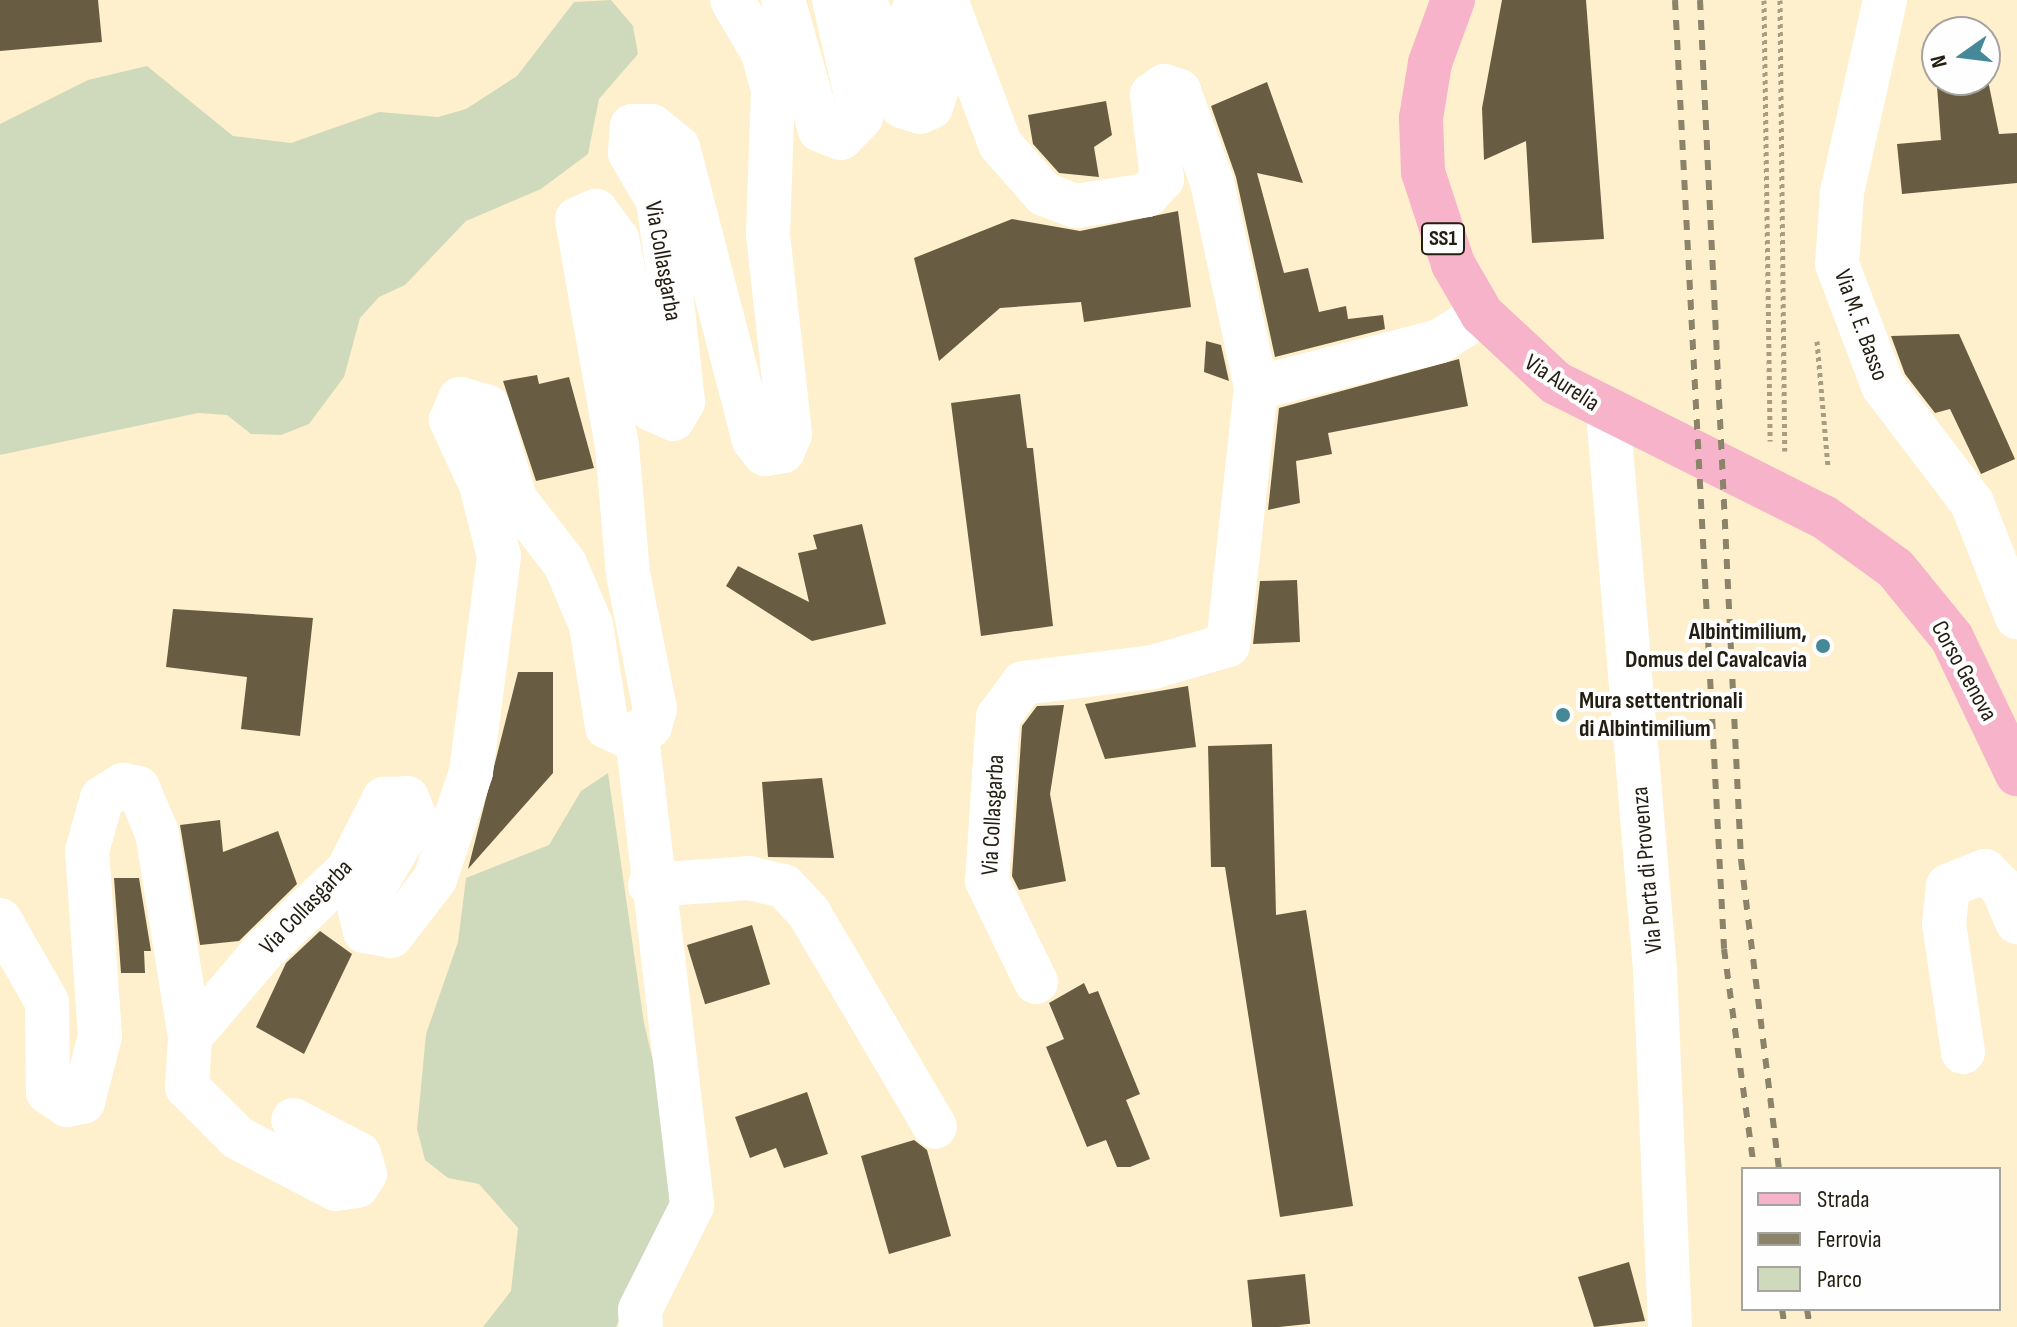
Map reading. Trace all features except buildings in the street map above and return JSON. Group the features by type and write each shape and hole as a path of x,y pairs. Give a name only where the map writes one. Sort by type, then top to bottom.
{"main road":[{"name":"Via Aurelia","path":"1453,0 1430,63 1421,118 1423,172 1453,264 1482,314 1528,365 1618,418 1824,517"},
{"name":"Corso Genova","path":"1824,517 1895,568 1942,625 2017,774"}],"street":[{"name":"Via Collasgarba","path":"190,1037 265,949 348,870 384,799 407,798 415,818 360,911 365,931 377,938 397,931 435,879 471,772 499,556 481,485 451,420 460,399 478,398 488,407 515,499 565,564 591,625 607,727 637,736 655,709 577,219 596,211 617,239 651,409 673,419 683,402 671,291 658,201 630,153 632,126 652,126 678,147 754,440 765,454 783,451 790,434 768,234 773,90 763,53 732,0"},
{"path":"783,0 820,130 841,138 861,117 834,0"},
{"path":"865,0 902,106 920,112 937,89 913,12 917,0"},
{"name":"Via Collasgarba","path":"946,0 1000,144 1044,194 1076,206 1147,195 1162,179 1152,95 1164,86 1179,91 1212,182 1256,388 1228,645 1153,667 1023,683 998,717 987,881 1036,982"},
{"name":"Via M. E. Basso","path":"1893,1 1842,193 1837,264 1883,386 1972,503 2017,617"},
{"path":"1256,388 1440,341 1482,314"},
{"name":"Via Porta di Provenza","path":"1618,418 1655,970 1670,1327"},
{"path":"637,736 650,885 692,1206 640,1310 641,1327"},
{"path":"0,920 47,1002 48,1092 67,1105 83,1102 100,1036 87,851 107,791 138,788 157,833 190,1037 187,1087 238,1138 336,1189 357,1186 365,1174 359,1154 293,1120"},
{"path":"1963,1052 1944,924 1948,886 1985,871 2003,889 2017,922"},
{"path":"650,885 749,878 784,886 809,913 935,1127"}],"path":[{"path":"1764,0 1770,442"},
{"path":"1780,0 1785,451"},
{"path":"1826,433 1823,465 1833,471"}],"green space":[{"path":"611,0 633,26 638,54 599,99 588,154 541,189 466,221 405,285 379,297 360,318 344,377 309,424 281,435 251,434 227,415 198,413 0,455 0,124 88,80 147,66 233,136 291,143 379,112 438,117 466,109 517,76 574,2"},
{"path":"608,773 644,1023 680,1176 666,1230 616,1327 483,1327 511,1291 518,1228 479,1184 448,1178 425,1160 417,1129 426,1034 458,942 466,878 549,845 581,791"}],"railway":[{"path":"1675,0 1724,949 1754,1167"},
{"path":"1700,0 1741,860 1779,1167"},
{"path":"1782,1311 1785,1327"},
{"path":"1807,1311 1810,1327"}],"place":[{"name":"Albintimilium, Domus del Cavalcavia","path":"1823,646"},
{"name":"Mura settentrionali di Albintimilium","path":"1563,715"}]}
